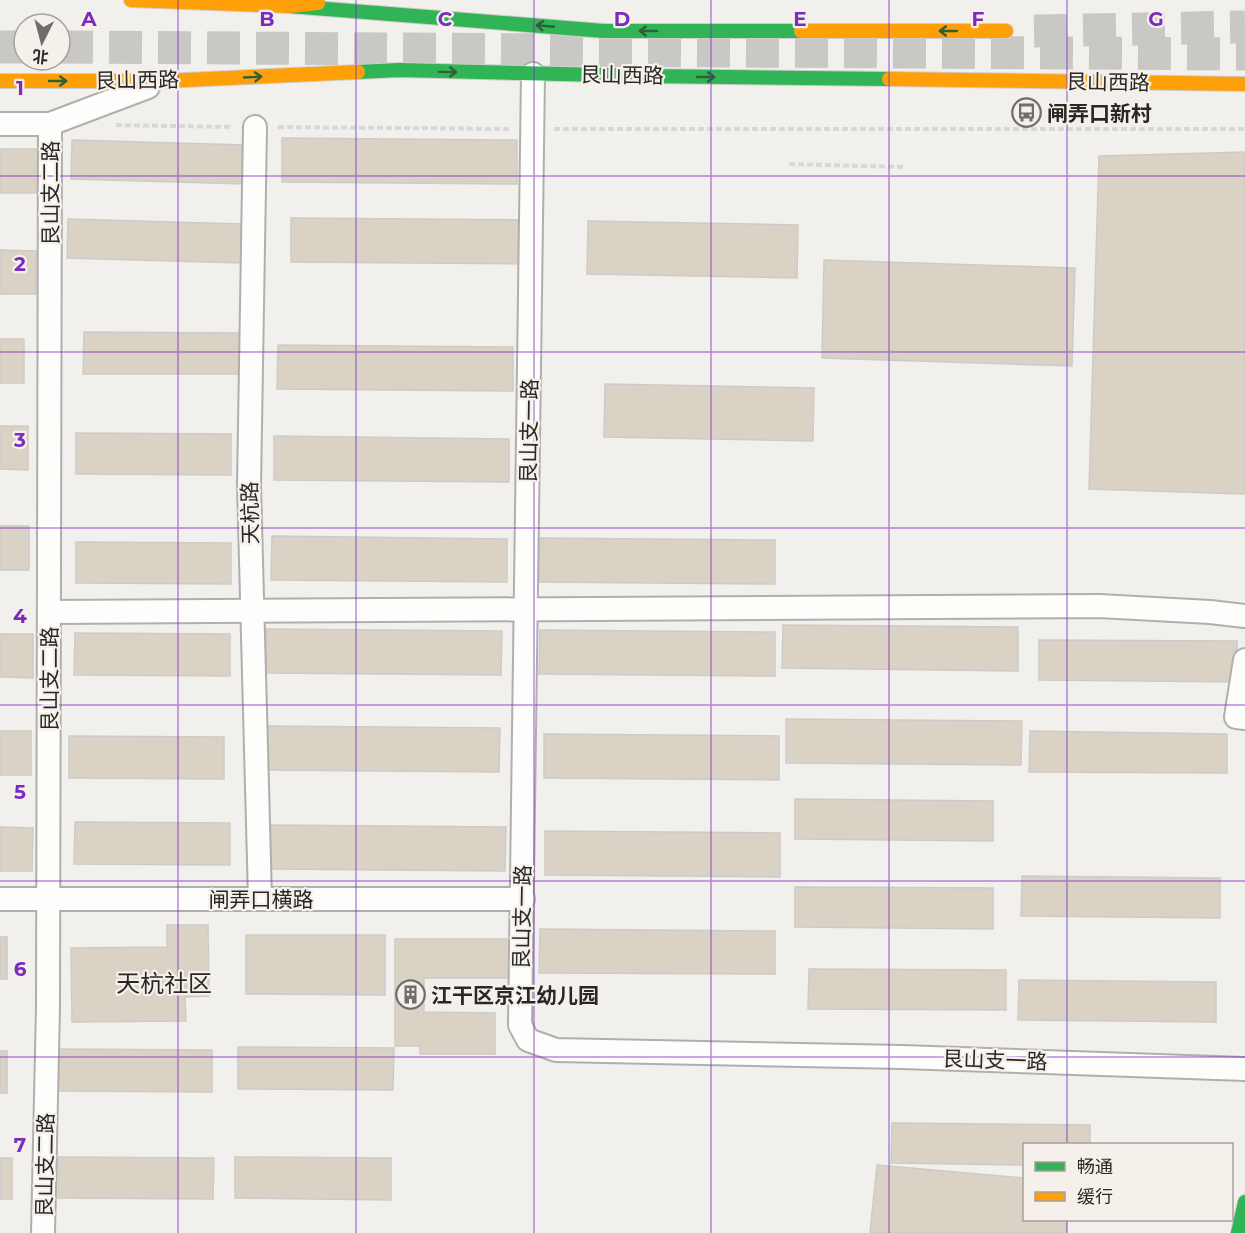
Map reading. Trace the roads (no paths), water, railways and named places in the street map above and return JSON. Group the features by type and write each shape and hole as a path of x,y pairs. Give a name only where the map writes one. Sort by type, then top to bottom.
{"main road":[{"path":"131,0 289,6 604,31 1006,31"},
{"path":"289,6 351,0"},
{"name":"艮山西路","path":"0,81 164,81 399,70 1245,84"},
{"path":"1238,1233 1245,1202"}],"street":[{"name":"艮山支一路","path":"533,74 520,1024 528,1040 556,1050 902,1057 1245,1070"},
{"path":"0,124 50,124 164,81"},
{"name":"艮山支二路","path":"43,1233 50,612 50,124"},
{"name":"天杭路","path":"255,127 249,485 260,899"},
{"path":"50,612 1100,606 1245,616"},
{"path":"1245,660 1236,717 1245,718"},
{"name":"闸弄口横路","path":"0,899 523,898"}],"tunnel":[{"path":"1034,31 1245,27"},
{"path":"0,47 12,47"},
{"path":"72,47 1245,54"}],"place":[{"name":"闸弄口新村","path":"1026,113"},
{"name":"江干区京江幼儿园","path":"410,995"}],"district":[{"name":"天杭社区","path":"164,983"}]}
